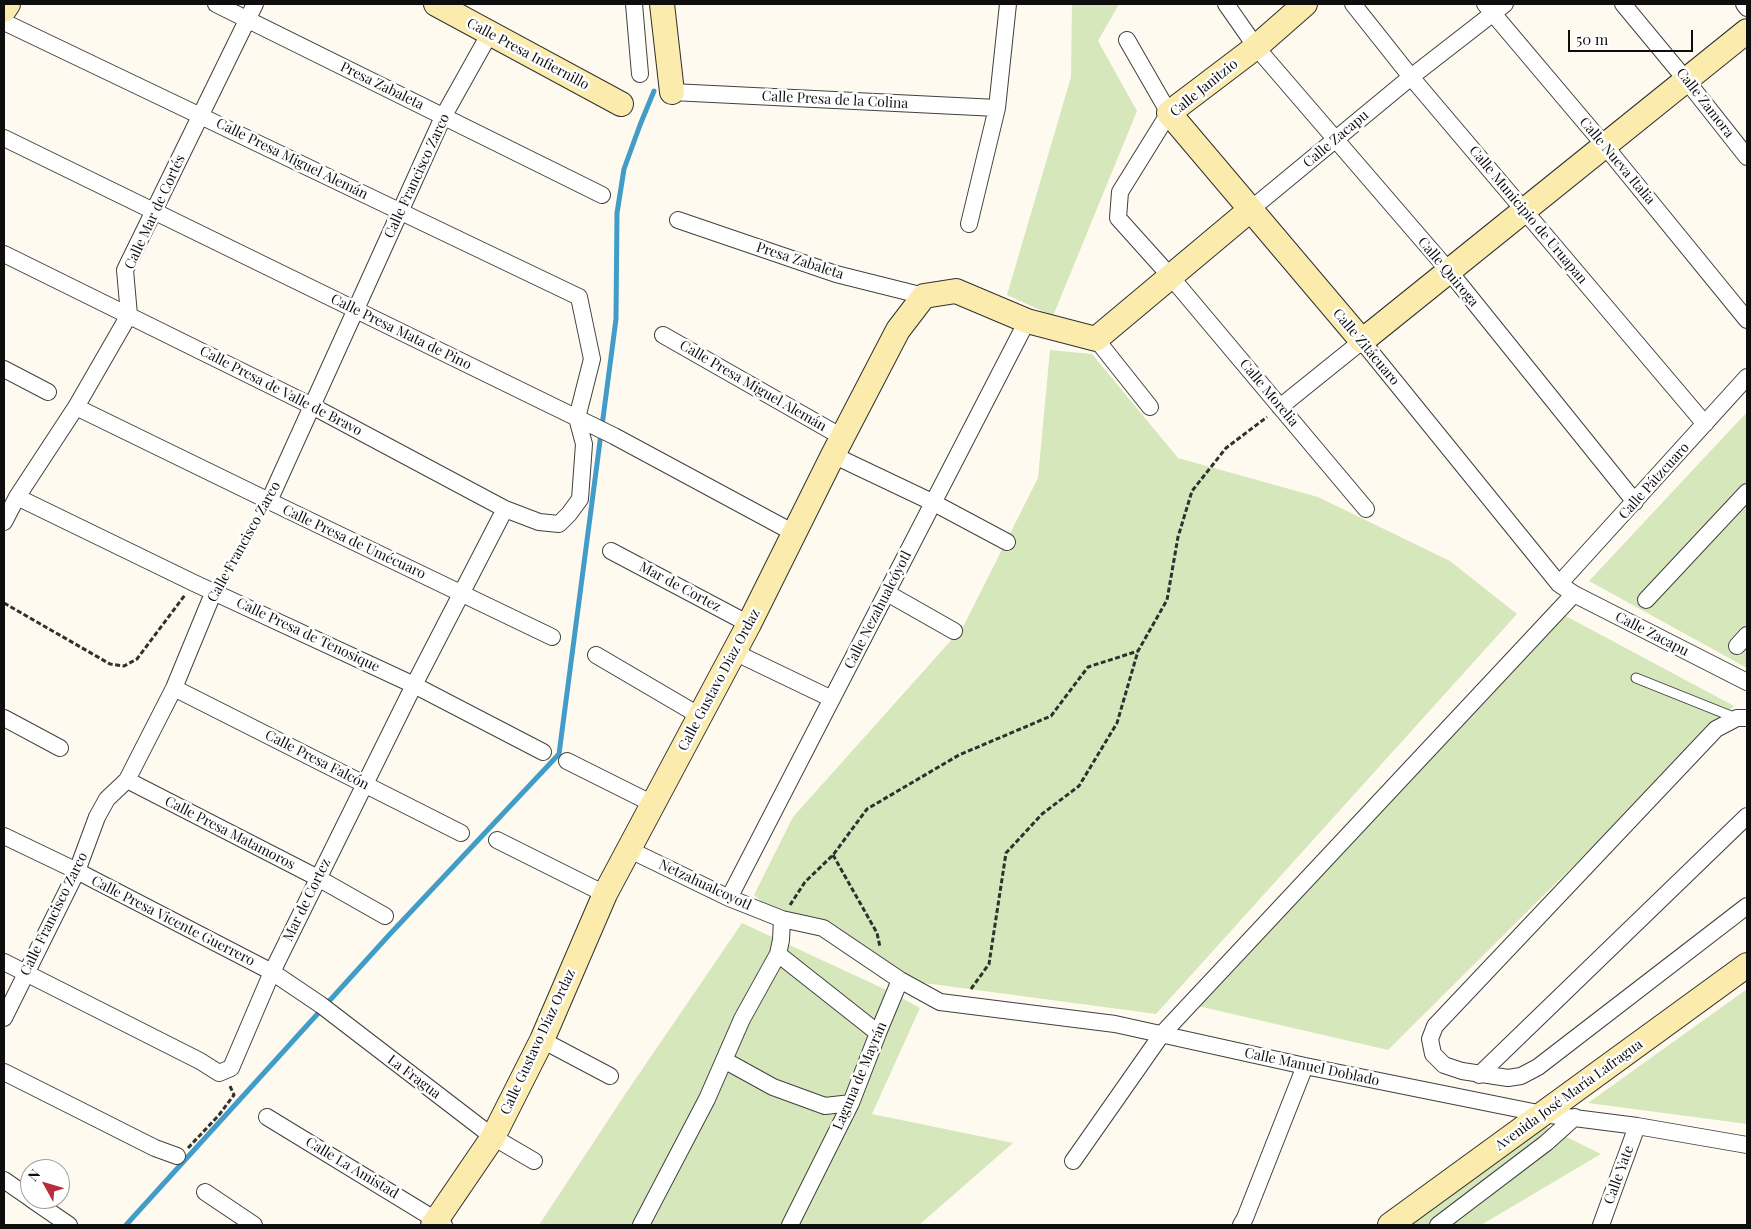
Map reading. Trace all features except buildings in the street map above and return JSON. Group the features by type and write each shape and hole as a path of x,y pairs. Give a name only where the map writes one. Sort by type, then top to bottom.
{"street":[{"path":"4,10 8,4"},
{"name":"Presa Zabaleta","path":"216,4 602,195"},
{"name":"Calle Mar de Cortés","path":"129,315 125,270 255,4"},
{"name":"Calle Presa Infiernillo","path":"436,4 621,104"},
{"path":"634,4 640,74"},
{"path":"662,4 672,92"},
{"path":"969,224 997,108 1008,4"},
{"name":"Calle Quiroga","path":"1226,4 1256,46 1449,271 1635,502"},
{"name":"Calle Janitzio","path":"1118,218 1120,192 1169,113 1256,46 1305,4"},
{"name":"Calle Municipio de Uruapan","path":"1353,4 1411,77 1705,424"},
{"name":"Calle Zamora","path":"1623,4 1747,157"},
{"path":"1744,4 1747,8"},
{"name":"Calle Zacapu","path":"1096,339 1494,7"},
{"name":"Calle Nueva Italia","path":"1494,7 1747,320"},
{"name":"Calle Presa Miguel Alemán","path":"4,22 580,297 592,359 584,422"},
{"path":"1280,407 1747,30"},
{"name":"Calle Francisco Zarco","path":"269,501 444,117 490,33"},
{"path":"1127,40 1169,113"},
{"name":"Calle Presa de la Colina","path":"672,92 997,108"},
{"name":"Calle Zitácuaro","path":"1169,113 1362,341 1559,584"},
{"name":"Calle Presa Mata de Pino","path":"4,138 614,436 794,533"},
{"name":"Calle Morelia","path":"1118,218 1171,277 1366,509"},
{"name":"Presa Zabaleta","path":"678,220 836,274 924,296"},
{"name":"Calle Presa de Valle de Bravo","path":"4,254 312,406 506,509 539,522 559,524 580,499 584,422"},
{"path":"924,296 956,291 1027,321 1096,339 1150,407"},
{"name":"Calle Gustavo Díaz Ordaz","path":"438,1223 493,1137 542,1040 605,894 628,849 749,624 837,446 898,330 924,296"},
{"path":"4,522 17,497 76,407 129,315"},
{"name":"Calle Nezahualcóyotl","path":"729,898 1027,321"},
{"name":"Calle Presa Miguel Alemán","path":"663,335 837,446 934,503 1008,542"},
{"path":"4,369 48,392"},
{"name":"Calle Pátzcuaro","path":"1559,584 1747,377"},
{"name":"Calle Presa de Umécuaro","path":"76,407 552,637"},
{"path":"1646,600 1747,492"},
{"name":"Calle Presa de Tenosique","path":"17,497 194,583 414,685 543,752"},
{"name":"Mar de Cortez","path":"218,1073 231,1068 272,972 318,878 414,685 506,509"},
{"name":"Mar de Cortez","path":"611,551 749,624"},
{"name":"Calle Zacapu","path":"1559,584 1574,594 1747,682"},
{"name":"Calle Francisco Zarco","path":"4,1018 77,871 97,817 107,799 127,780 174,688 214,591"},
{"path":"887,593 954,631"},
{"path":"1073,1161 1162,1034 1574,594"},
{"path":"734,652 832,699"},
{"path":"596,655 700,716"},
{"name":"Calle Presa Falcón","path":"174,688 460,833"},
{"path":"4,718 60,748"},
{"path":"1742,718 1716,730 1435,1026 1430,1039 1433,1054 1444,1065 1470,1073 1508,1078 1520,1076 1538,1067 1747,906"},
{"path":"567,761 653,804"},
{"name":"Calle Presa Matamoros","path":"127,780 318,878 385,916"},
{"path":"1451,1095 1470,1073 1747,816"},
{"name":"Calle Presa Vicente Guerrero","path":"4,836 77,871 272,972 335,1017"},
{"path":"497,840 605,894"},
{"name":"Netzahualcoyotl","path":"628,849 729,898 782,919 823,928 885,969"},
{"path":"641,1225 707,1099 742,1019 778,954 782,919"},
{"path":"778,954 878,1032"},
{"path":"4,962 191,1057 218,1073"},
{"name":"Avenida José María Lafragua","path":"1390,1225 1747,965"},
{"name":"Calle Manuel Doblado","path":"885,969 900,980 940,1002 1115,1024 1305,1066 1543,1114 1636,1126 1747,1145"},
{"name":"Laguna de Mayrán","path":"790,1225 851,1103 900,980"},
{"name":"La Fragua","path":"335,1017 493,1137 534,1161"},
{"path":"542,1040 610,1076"},
{"path":"724,1060 773,1087 825,1106 851,1103"},
{"path":"1241,1225 1305,1066"},
{"path":"4,1072 155,1148 177,1156"},
{"name":"Calle La Amistad","path":"268,1117 438,1223"},
{"name":"Avenida José María Lafragua","path":"1438,1225 1546,1143 1575,1117"},
{"name":"Calle Yate","path":"1601,1225 1636,1126"},
{"path":"4,1180 20,1192"},
{"path":"205,1192 254,1225"},
{"path":"45,1209 68,1225"}],"lane":[{"path":"1636,678 1742,718"}],"path":[{"path":"960,1004 989,964 1006,854 1042,814 1079,786 1117,723 1138,651 1167,600 1178,537 1192,491 1226,448 1280,407"},
{"name":"Calle Francisco Zarco","path":"214,591 269,501"},
{"path":"4,603 110,664 124,666 137,659 194,583"},
{"path":"782,919 805,882 833,855 867,809 959,755 1051,716 1088,666 1138,651"},
{"path":"833,855 877,934 885,969"},
{"path":"177,1156 192,1146 234,1095 230,1085 218,1073"}],"green space":[{"path":"1072,4 1119,4 1098,41 1137,111 1053,316 1007,295 1071,77"},
{"path":"1050,350 1092,354 1178,458 1318,497 1450,561 1517,614 1156,1014 924,983 782,919 754,895 793,817 963,627 1038,478"},
{"path":"1747,412 1747,668 1589,581"},
{"path":"1564,615 1734,706 1388,1050 1198,1006"},
{"path":"742,923 893,993 920,1008 872,1114 1013,1143 919,1225 539,1225 626,1093"},
{"path":"1747,989 1747,1124 1588,1103"},
{"path":"1538,1123 1601,1154 1481,1225 1397,1225"}],"waterway":[{"path":"126,1225 390,934 559,754 616,319 617,213 624,169 654,91"}]}
